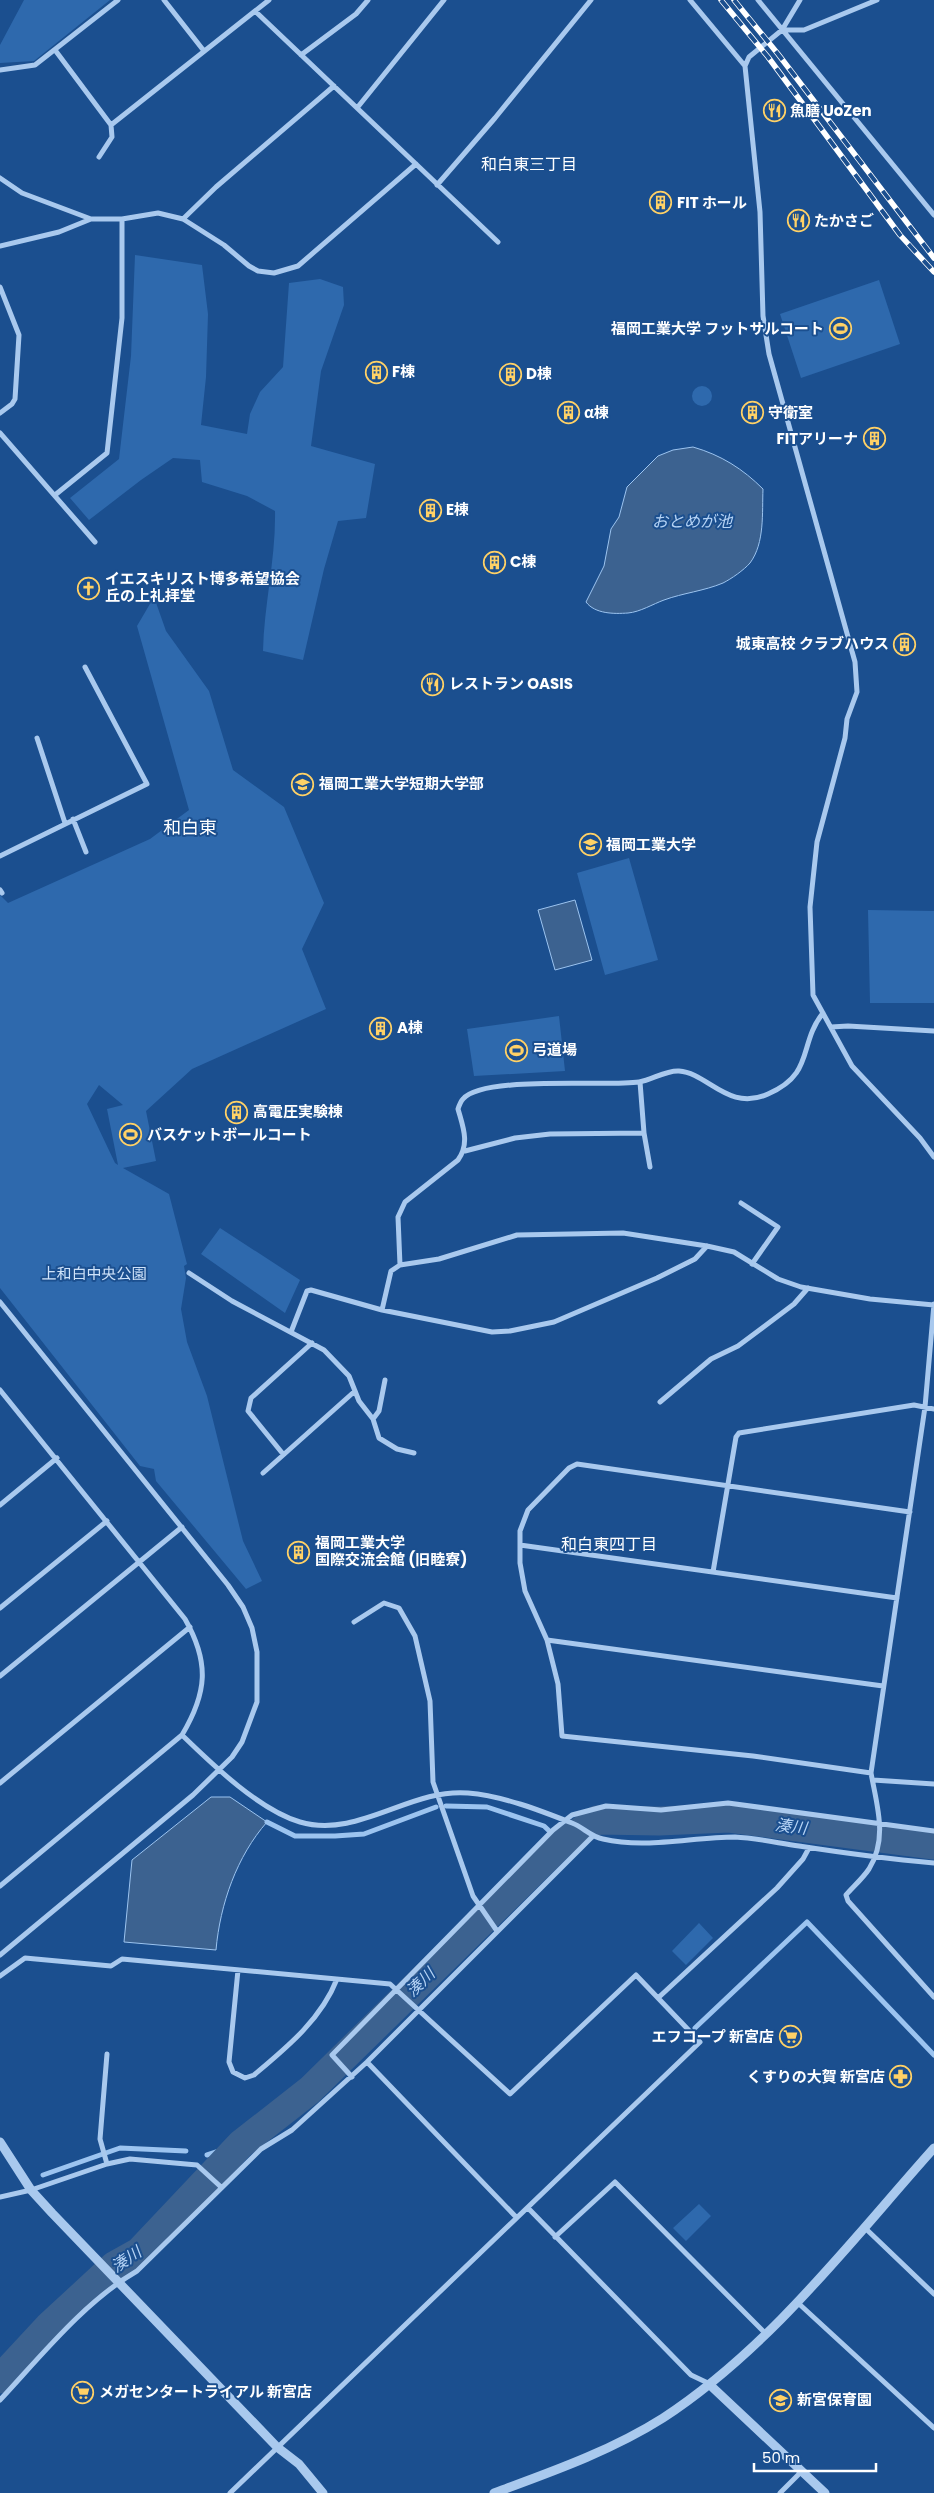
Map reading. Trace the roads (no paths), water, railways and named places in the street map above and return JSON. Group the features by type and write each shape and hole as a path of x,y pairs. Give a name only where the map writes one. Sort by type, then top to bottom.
{"street":[{"path":"0,70 35,65 118,0"},
{"path":"164,0 204,51"},
{"path":"111,125 269,0"},
{"path":"301,55 356,14 368,0"},
{"path":"357,108 444,0"},
{"path":"438,185 591,0"},
{"path":"690,0 745,66"},
{"path":"758,0 934,215"},
{"path":"800,0 790,13 782,30 749,57 745,66 760,203 764,316 769,354 781,400 788,415 816,529 855,662 856,672 857,692 848,718 845,738 817,842 811,897 812,995 852,1066 920,1138 934,1157"},
{"path":"782,30 804,30 877,0"},
{"path":"255,11 498,242"},
{"path":"55,50 111,125 112,137 99,157"},
{"path":"183,219 216,187 334,86"},
{"path":"0,178 22,193 91,219 122,219 158,213 183,219 224,245 249,266 258,271 274,272 298,266 416,164"},
{"path":"0,246 59,232 91,219"},
{"path":"55,495 107,453 122,318 122,219"},
{"path":"0,287 19,335 15,399 12,404 0,413"},
{"path":"0,433 95,542"},
{"path":"0,856 147,784 84,667"},
{"path":"36,738 65,823"},
{"path":"73,819 86,852"},
{"path":"400,1266 399,1210 405,1202 458,1160 465,1151 466,1140 458,1109 464,1098 485,1088 559,1082 576,1084 640,1082 677,1070 688,1072 730,1095 748,1097 766,1095 784,1086 796,1076 806,1056 815,1025 823,1012"},
{"path":"831,1027 848,1026 934,1031"},
{"path":"640,1082 644,1133 650,1167"},
{"path":"465,1151 516,1138 550,1134 644,1133"},
{"path":"741,1203 778,1227 752,1264"},
{"path":"382,1310 392,1271 400,1266 439,1259 517,1234 623,1233 734,1252 778,1279 808,1288 870,1299 934,1305 925,1407 883,1686 872,1773 881,1824 878,1849 869,1869 846,1895 848,1902 934,1997"},
{"path":"291,1332 308,1291 311,1290 382,1310 492,1332 554,1322 657,1278 695,1258 707,1246"},
{"path":"189,1273 232,1301 312,1343 335,1358 349,1376 359,1401 373,1419 379,1438 387,1444 414,1453"},
{"path":"660,1402 711,1358 738,1346 794,1304 808,1288"},
{"path":"0,1302 182,1526 243,1607 252,1628 257,1652 257,1702 249,1726 232,1756 193,1795 0,1955"},
{"path":"283,1454 248,1411 248,1404 251,1398 312,1343"},
{"path":"373,1419 380,1411 385,1380"},
{"path":"0,1390 107,1521 190,1627 198,1643 204,1671 201,1693 194,1714 182,1735 0,1886"},
{"path":"263,1473 355,1390"},
{"path":"0,1401 6,1396"},
{"path":"713,1572 736,1436 739,1433 914,1405 934,1409"},
{"path":"0,1505 56,1458"},
{"path":"872,1773 753,1756 562,1736 558,1684 547,1640 525,1591 520,1563 520,1531 528,1510 569,1468 577,1464 910,1512"},
{"path":"0,1608 107,1521"},
{"path":"0,1676 182,1526"},
{"path":"520,1545 897,1598"},
{"path":"354,1622 384,1603 399,1608 415,1636 430,1701 433,1782 477,1905 497,1931"},
{"path":"0,1783 190,1627"},
{"path":"547,1640 883,1686"},
{"path":"182,1735 218,1770 280,1813 300,1822 319,1825 365,1820 400,1805 439,1796 465,1793 492,1796 574,1823 593,1836 605,1840 656,1843 736,1837 934,1863"},
{"path":"873,1780 934,1784"},
{"path":"352,2077 332,2054 477,1905 572,1814 606,1806 661,1810 728,1803 934,1831"},
{"path":"0,2400 63,2332 119,2281 137,2271 261,2149 292,2130 352,2077 593,1836"},
{"path":"658,1998 777,1888 803,1860 809,1848"},
{"path":"0,1976 25,1958 111,1966 122,1959 390,1984 510,2094 636,1975 700,2042 528,2208 516,2217 276,2446 230,2493"},
{"path":"238,1970 229,2062 233,2072 244,2078 254,2075 300,2036 332,1992 337,1979"},
{"path":"107,2054 100,2139 107,2164"},
{"path":"367,2062 516,2217"},
{"path":"0,2142 31,2190 276,2446 299,2464 317,2483 323,2493"},
{"path":"494,2493 609,2448 662,2418 710,2384 766,2334 797,2302 934,2148"},
{"path":"0,2197 31,2190 107,2164 130,2159 197,2165 221,2188"},
{"path":"555,2237 615,2182 766,2334"},
{"path":"528,2208 690,2375 710,2384 825,2493"},
{"path":"864,2227 934,2294"},
{"path":"797,2302 934,2428"},
{"path":"780,2493 802,2471"}],"water":[{"name":"おとめが池","path":"693,447 731,463 763,489 760,537 755,555 744,569 723,583 628,613 611,613 594,609 586,602 604,566 611,529 619,517 627,487 658,456 673,450"},
{"path":"575,900 592,960 555,970 538,910"},
{"path":"211,1797 230,1797 267,1822 247,1850 232,1882 221,1915 216,1950 124,1942 132,1860"}],"waterway":[{"path":"446,1806 487,1807 544,1826 562,1843"},
{"path":"267,1822 295,1836 364,1834 436,1807"},
{"name":"湊川","path":"0,2379 48,2327 114,2266 139,2252 241,2144 310,2090 562,1843 597,1820 659,1821 729,1818 934,1845"},
{"path":"695,2028 807,1922 934,2055"},
{"path":"207,2155 241,2144"},
{"path":"43,2175 120,2148 186,2151"}],"railway":[{"path":"721,0 768,57 900,235 934,272"},
{"path":"734,0 778,54 934,258"}],"place":[{"name":"魚膳 UoZen","path":"774,111"},
{"name":"FIT ホール","path":"661,203"},
{"name":"たかさご","path":"798,221"},
{"name":"福岡工業大学 フットサルコート","path":"840,329"},
{"name":"F棟","path":"376,372"},
{"name":"D棟","path":"510,374"},
{"name":"α棟","path":"568,413"},
{"name":"守衛室","path":"752,413"},
{"name":"FITアリーナ","path":"874,439"},
{"name":"E棟","path":"430,510"},
{"name":"C棟","path":"494,562"},
{"name":"イエスキリスト博多希望協会 丘の上礼拝堂","path":"89,588"},
{"name":"城東高校 クラブハウス","path":"905,644"},
{"name":"レストラン OASIS","path":"433,684"},
{"name":"福岡工業大学短期大学部","path":"303,784"},
{"name":"福岡工業大学","path":"590,845"},
{"name":"A棟","path":"381,1028"},
{"name":"弓道場","path":"516,1050"},
{"name":"高電圧実験棟","path":"237,1112"},
{"name":"バスケットボールコート","path":"131,1135"},
{"name":"福岡工業大学 国際交流会館 (旧睦寮)","path":"299,1552"},
{"name":"エフコープ 新宮店","path":"790,2037"},
{"name":"くすりの大賀 新宮店","path":"901,2077"},
{"name":"メガセンタートライアル 新宮店","path":"83,2392"},
{"name":"新宮保育園","path":"781,2400"}],"district":[{"name":"和白東三丁目","path":"529,164"},
{"name":"和白東","path":"190,828"},
{"name":"和白東四丁目","path":"609,1544"}],"park label":[{"name":"上和白中央公園","path":"94,1274"}]}
